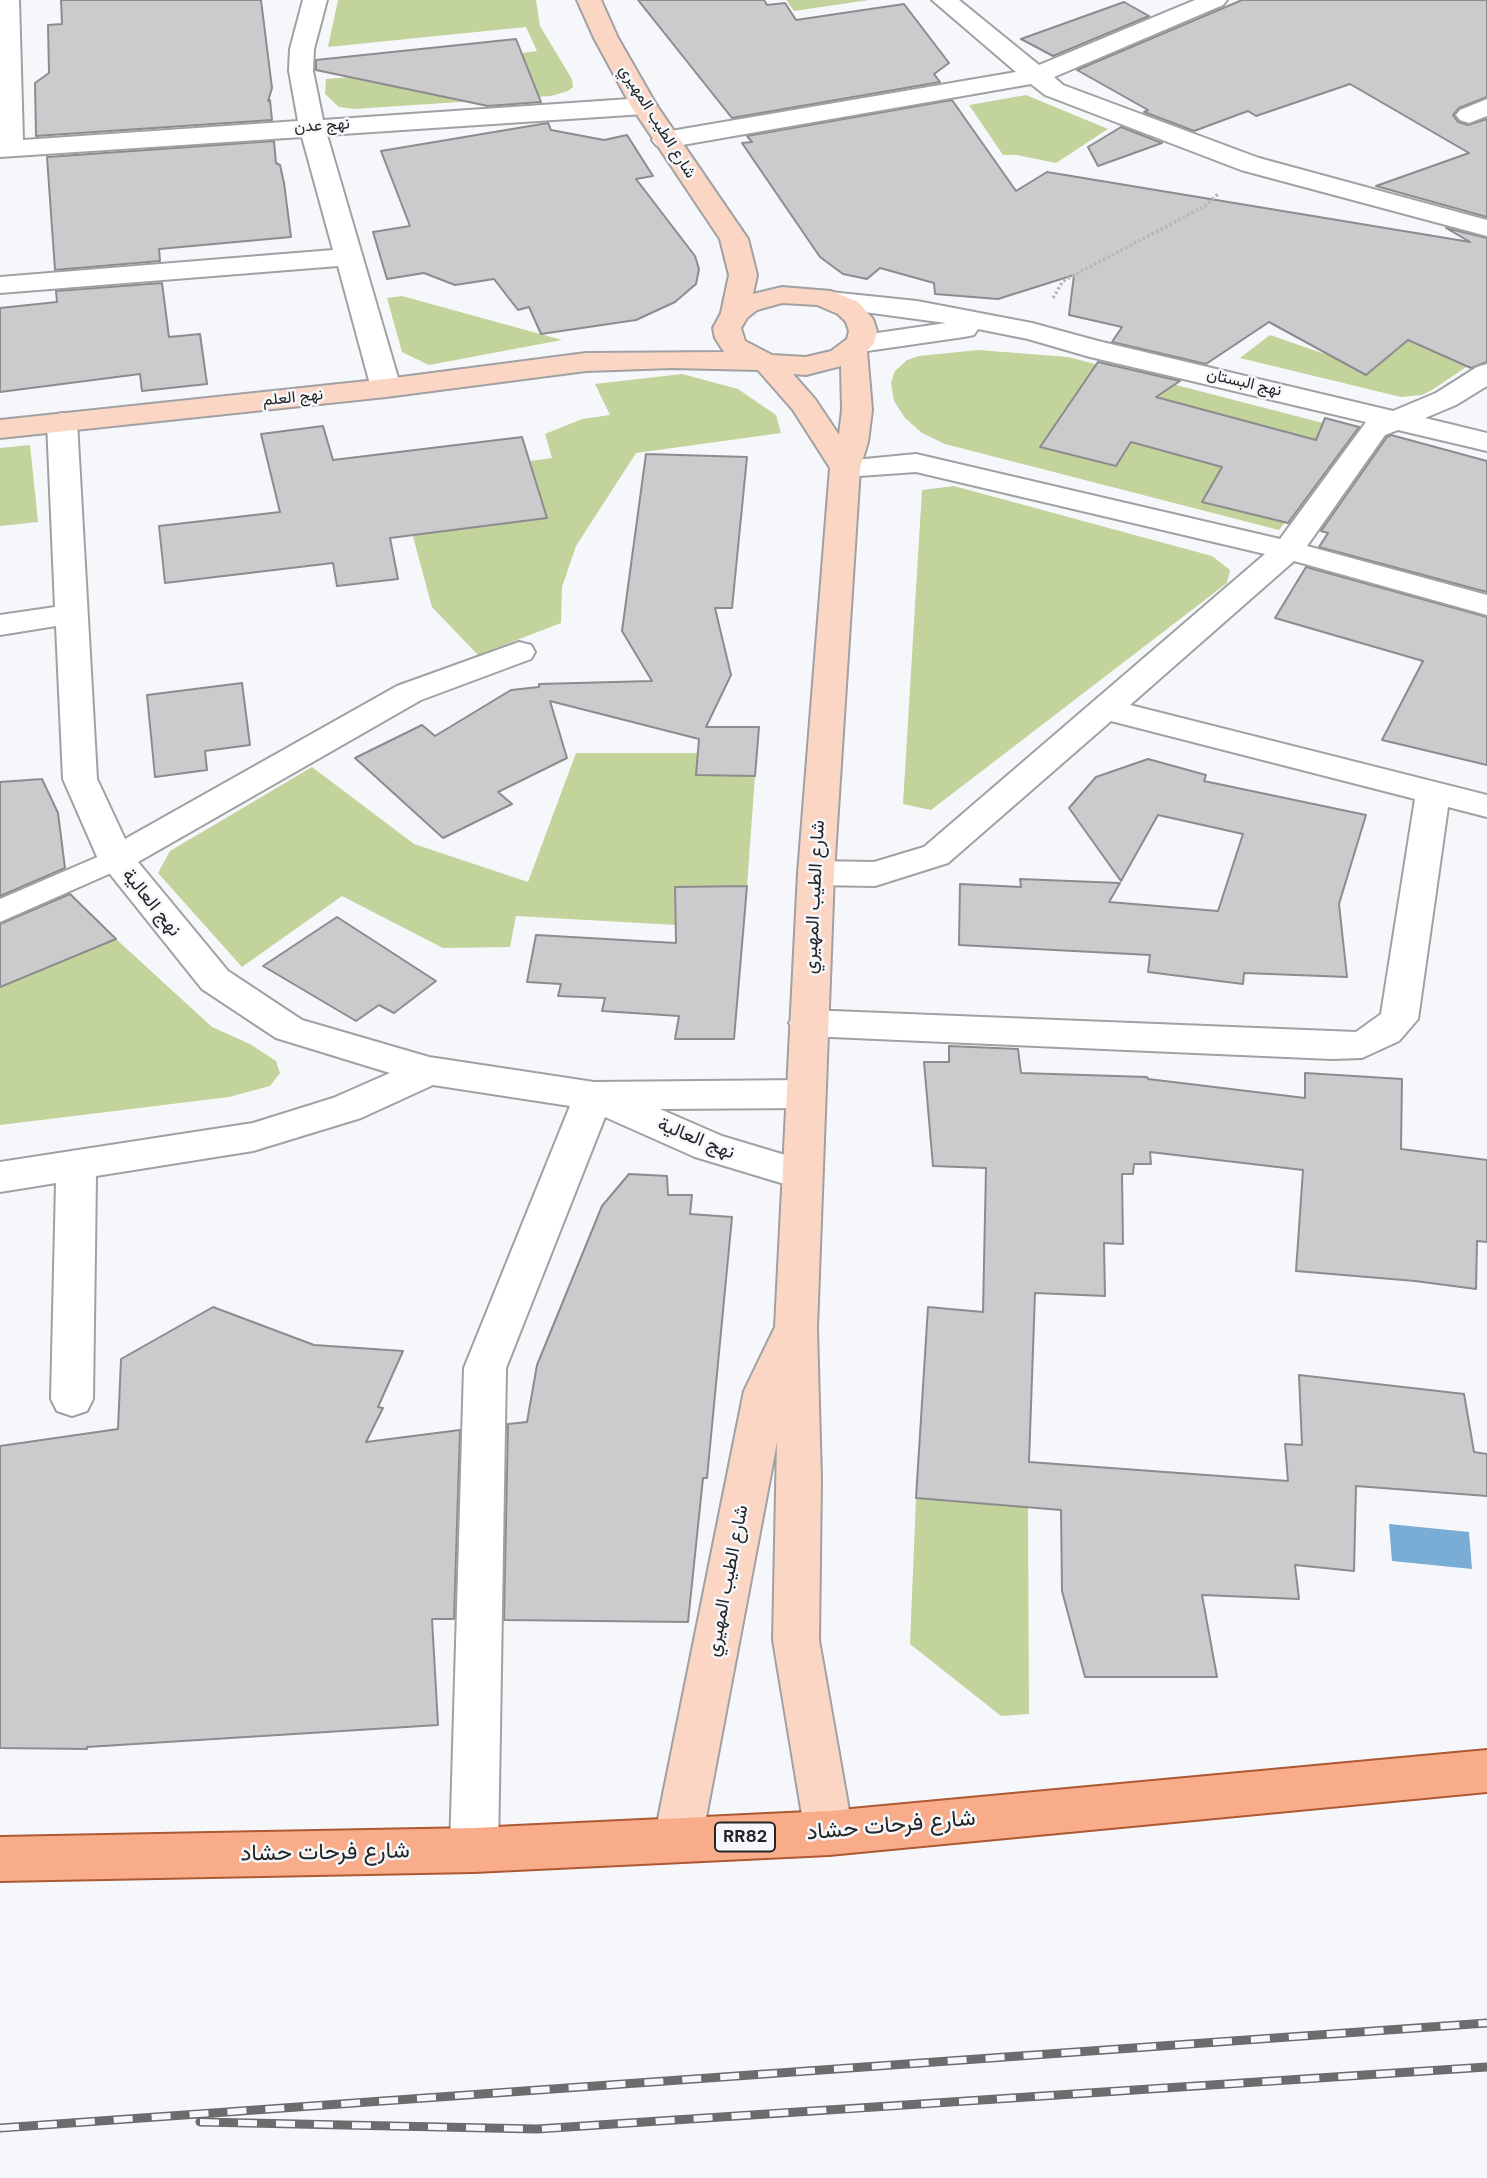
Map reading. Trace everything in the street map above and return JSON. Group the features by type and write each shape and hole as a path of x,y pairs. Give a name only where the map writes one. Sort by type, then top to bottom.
{"main road":[{"name":"شارع فرحات حشاد","path":"0,1859 474,1850 829,1833 1487,1771"}],"street":[{"path":"5,148 7,0"},
{"path":"315,0 302,49 301,71 312,127 386,388"},
{"name":"شارع الطيب المهيري","path":"589,0 606,38 644,106 734,239 769,265 826,299 848,308 859,319 863,331 856,346 857,410 853,442 845,468 816,873 796,1328 799,1479 796,1640 829,1833"},
{"path":"944,0 1054,90 1250,164 1487,228"},
{"path":"665,140 1034,75 1215,0"},
{"name":"نهج عدن","path":"5,148 644,106"},
{"name":"شارع الطيب المهيري","path":"733,316 743,275 734,239"},
{"path":"0,285 348,257"},
{"name":"نهج العلم","path":"586,362 661,342 733,316 747,304 782,295 826,299"},
{"name":"نهج البستان","path":"826,299 917,309 1032,331 1090,348 1399,419 1487,442"},
{"path":"733,316 727,328 735,347 764,362 804,405 845,468 916,463 1288,550 1487,605"},
{"name":"نهج البستان","path":"856,346 1001,327"},
{"name":"نهج العلم","path":"0,429 386,388 586,362 673,359 764,362 787,366 825,363 856,346"},
{"path":"816,873 875,874 936,855 1288,550 1375,429 1446,399 1487,373"},
{"name":"نهج العالية","path":"62,422 80,779 116,859 215,980 289,1029 429,1071 594,1096 806,1094"},
{"path":"0,625 71,614"},
{"path":"116,859 409,693 519,652"},
{"path":"1105,709 1487,806"},
{"path":"808,1023 1332,1046 1362,1045 1386,1032 1399,1018 1433,793"},
{"path":"0,1177 253,1137 347,1108 429,1071"},
{"path":"474,1850 485,1368 594,1096"},
{"name":"نهج العالية","path":"594,1096 709,1147 801,1174"},
{"path":"72,1399 76,1165"},
{"name":"شارع الطيب المهيري","path":"678,1839 765,1391 796,1328"}],"lane":[{"path":"0,911 116,859"}],"path":[{"path":"1032,331 1063,281 1205,205 1250,164"}],"green space":[{"path":"338,0 536,0 540,26 572,79 573,87 551,96 354,109 339,107 325,94 326,79 363,76 364,80 382,84 527,69 522,53 537,51 526,27 328,47"},
{"path":"786,0 869,0 794,11"},
{"path":"1026,95 1108,129 1056,163 1003,155 969,105"},
{"path":"402,296 562,340 429,365 402,352 387,298"},
{"path":"1422,327 1487,353 1432,390 1422,395 1401,397 1240,358 1270,335 1351,363"},
{"path":"978,350 1068,357 1323,423 1306,461 1328,467 1279,530 945,444 922,433 905,418 894,401 891,383 895,371 907,360 919,356"},
{"path":"682,374 738,389 776,415 781,433 636,453 576,546 562,587 561,623 478,655 432,607 402,496 451,489 462,529 547,518 530,461 552,458 545,434 582,419 610,415 595,384"},
{"path":"30,445 38,522 0,526 0,448"},
{"path":"954,486 1212,556 1230,570 1227,583 931,810 903,804 922,490"},
{"path":"576,753 698,753 698,775 755,776 747,886 675,887 676,925 516,916 510,947 443,948 342,896 242,967 158,873 170,851 312,767 414,844 528,882"},
{"path":"116,939 212,1027 250,1044 276,1061 280,1073 270,1086 229,1097 0,1125 0,987"},
{"path":"916,1498 1028,1507 1029,1714 1001,1716 910,1644"}],"water":[{"path":"1389,1524 1469,1532 1472,1569 1392,1561"}],"building":[{"path":"61,0 261,0 272,88 268,101 270,100 272,120 36,136 35,83 49,73 48,25 62,24"},
{"path":"638,0 764,0 767,5 785,3 796,20 904,4 949,63 934,74 940,82 732,118"},
{"path":"1242,0 1487,0 1487,97 1459,108 1453,115 1458,122 1468,125 1487,119 1487,217 1376,186 1469,153 1350,84 1256,116 1248,111 1194,131 1144,112 1148,110 1077,70"},
{"path":"1124,2 1149,16 1053,56 1021,39"},
{"path":"516,39 541,102 488,106 316,70 316,60"},
{"path":"952,100 1016,191 1047,172 1470,242 1446,228 1487,238 1487,362 1471,368 1408,340 1366,375 1269,322 1206,364 1112,342 1122,327 1069,315 1074,275 998,299 935,294 934,283 880,268 867,279 843,274 820,257 742,143 752,142 747,136"},
{"path":"548,123 551,130 604,140 627,135 653,176 636,179 695,256 699,269 696,284 675,302 636,320 541,334 529,307 518,310 494,279 455,285 424,273 387,279 373,232 410,226 381,151"},
{"path":"1121,127 1162,143 1098,166 1088,147"},
{"path":"274,141 276,163 280,165 284,183 291,237 159,249 160,261 55,270 47,157"},
{"path":"162,283 169,337 200,334 207,384 142,391 140,374 0,392 0,308 57,302 56,291"},
{"path":"1098,362 1180,381 1156,397 1316,440 1325,418 1359,427 1288,523 1202,502 1222,467 1131,442 1116,466 1040,447"},
{"path":"323,426 333,460 522,437 547,518 390,538 398,579 337,586 333,563 165,583 159,526 280,512 261,434"},
{"path":"1391,435 1487,461 1487,592 1319,547 1328,533 1321,531"},
{"path":"646,454 747,457 732,608 715,608 731,675 706,727 759,727 755,776 696,775 699,739 550,701 567,758 498,792 512,804 443,838 355,758 422,725 435,736 511,690 539,687 539,684 652,681 622,631"},
{"path":"1306,567 1487,617 1487,765 1382,740 1423,661 1275,618"},
{"path":"242,683 250,745 205,751 207,770 155,777 147,695"},
{"path":"1148,759 1206,775 1204,781 1366,815 1339,904 1347,977 1244,973 1243,984 1148,972 1150,955 959,945 960,884 1021,887 1020,879 1120,883 1109,902 1218,911 1243,834 1158,815 1121,881 1069,808 1096,777"},
{"path":"42,779 58,813 65,868 0,896 0,782"},
{"path":"747,886 734,1039 675,1039 679,1016 602,1011 605,998 558,996 561,984 527,982 536,935 676,943 675,887"},
{"path":"70,894 116,939 0,987 0,924"},
{"path":"337,917 436,981 394,1013 379,1005 356,1021 263,966"},
{"path":"949,1046 1018,1049 1021,1073 1147,1077 1305,1098 1305,1073 1402,1079 1401,1149 1487,1160 1487,1242 1477,1241 1476,1289 1296,1271 1303,1170 1150,1152 1151,1164 1134,1164 1133,1174 1122,1174 1123,1244 1104,1243 1105,1296 1035,1293 1029,1462 1288,1481 1285,1444 1302,1445 1299,1375 1464,1394 1474,1452 1487,1454 1487,1496 1356,1486 1354,1571 1295,1565 1299,1599 1202,1595 1217,1677 1085,1677 1062,1591 1061,1510 916,1498 928,1307 983,1312 986,1168 933,1166 924,1062 949,1062"},
{"path":"629,1174 667,1176 668,1195 692,1195 690,1214 732,1217 707,1478 703,1478 688,1622 504,1620 508,1424 527,1422 537,1365 602,1206"},
{"path":"213,1307 314,1345 403,1351 378,1407 383,1408 366,1442 460,1430 454,1619 432,1619 438,1725 87,1749 0,1748 0,1446 118,1429 121,1359"}],"railway":[{"path":"0,2128 1487,2023"},
{"path":"200,2122 537,2129 1487,2067"}]}
